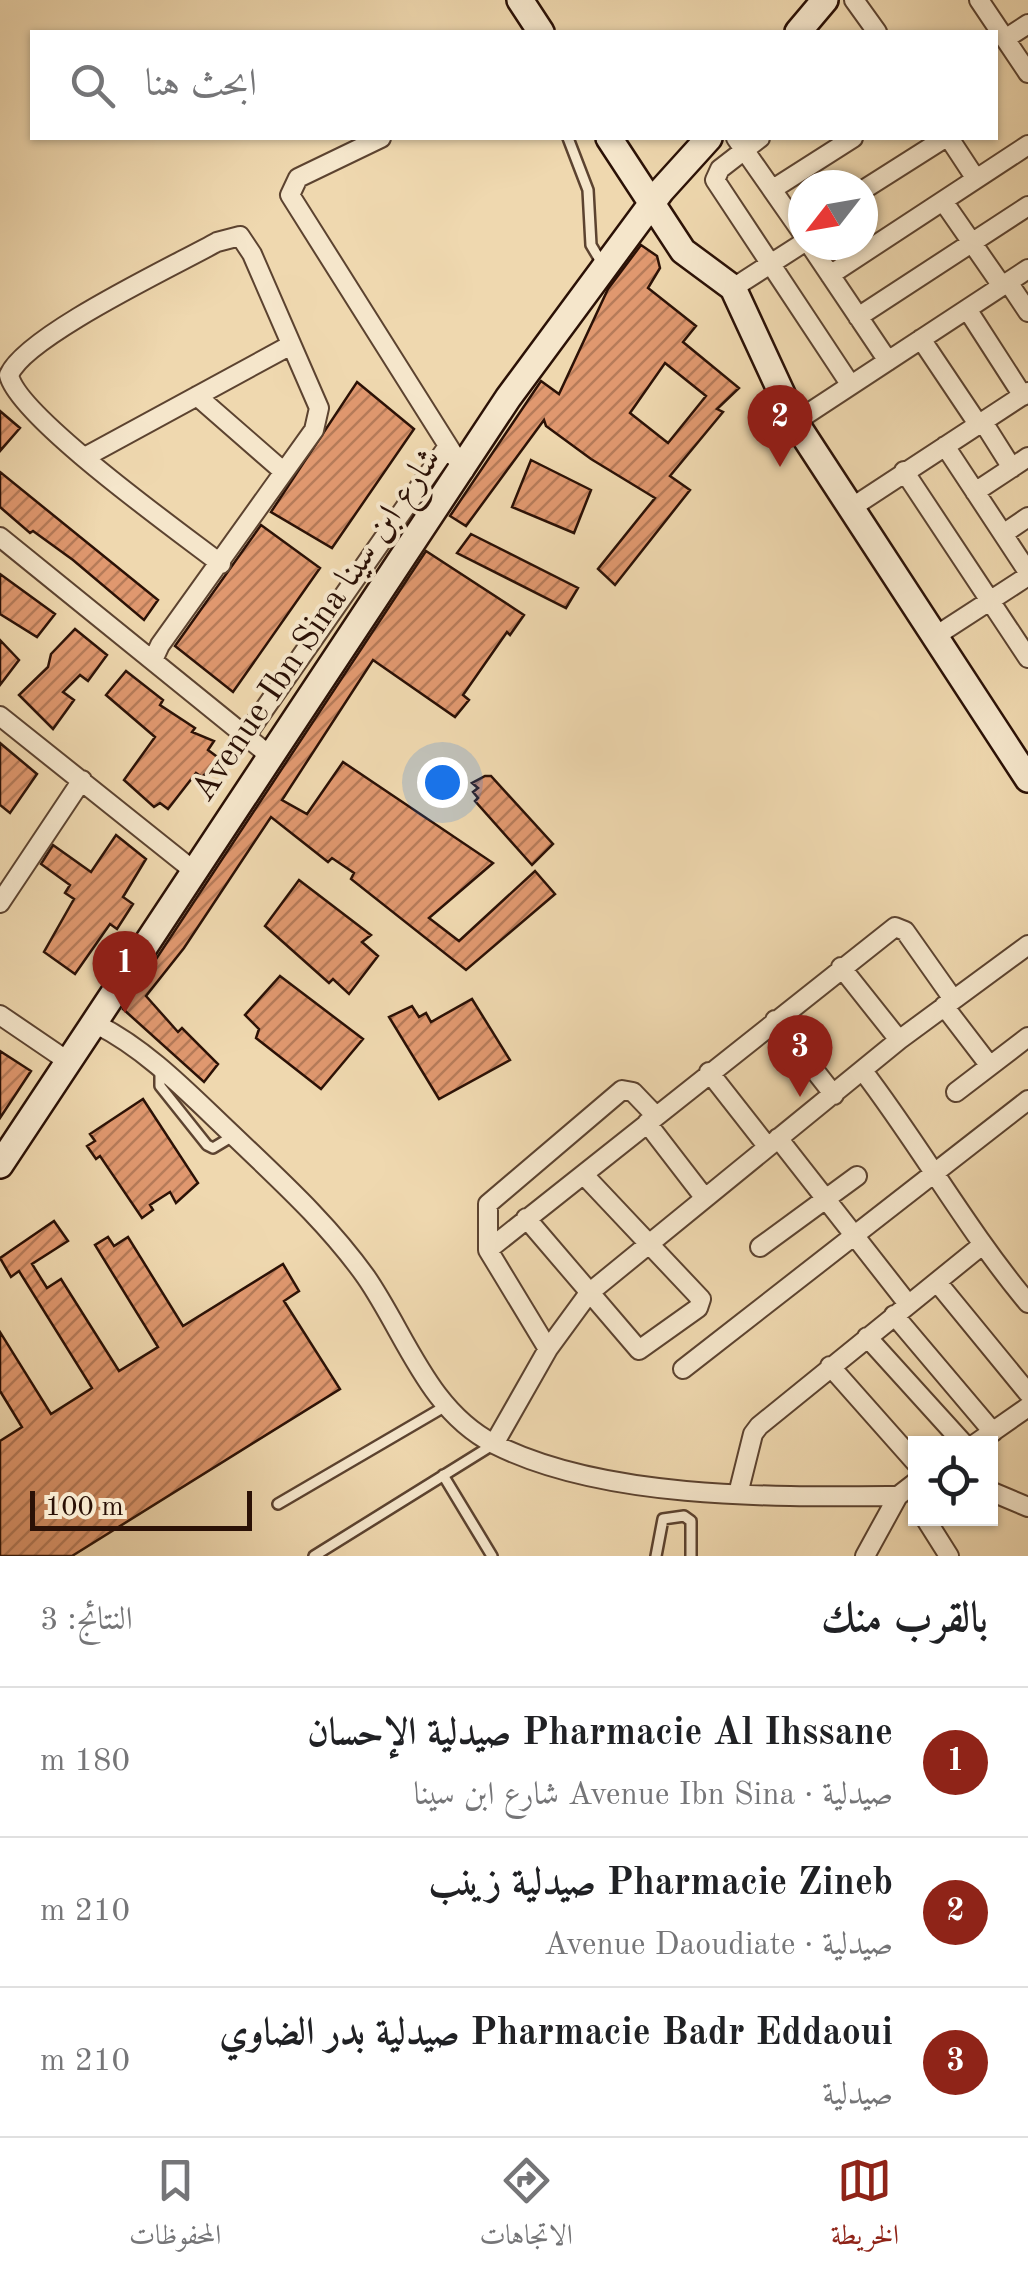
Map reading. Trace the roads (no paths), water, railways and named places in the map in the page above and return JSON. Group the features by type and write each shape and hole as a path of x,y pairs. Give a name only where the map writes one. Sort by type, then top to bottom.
{"street":[{"path":"520,0 540,30"},
{"path":"800,30 825,0"},
{"path":"854,0 876,30"},
{"path":"979,0 1028,73"},
{"path":"1005,39 1028,24"},
{"path":"377,140 298,178 290,195 464,471"},
{"path":"610,140 684,252 733,288 794,422 934,636 1024,764"},
{"name":"Avenue Ibn Sina شارع ابن سينا","path":"0,1165 269,755 464,471 508,398 652,204 707,140"},
{"path":"773,190 850,140"},
{"path":"878,181 944,140"},
{"path":"948,140 976,179"},
{"path":"788,212 747,141 714,180 850,384"},
{"path":"830,275 1028,144"},
{"path":"943,200 1028,312"},
{"path":"858,317 1028,206"},
{"path":"154,658 221,564 314,430 319,408 244,239 229,237 78,318 14,362 9,375 19,396 86,457 221,564"},
{"path":"733,288 788,249"},
{"path":"820,260 888,361"},
{"path":"794,422 1028,269"},
{"path":"851,508 1025,394 967,309"},
{"path":"921,339 981,423 1020,462 975,492"},
{"path":"86,457 289,346"},
{"path":"198,396 284,472"},
{"path":"245,736 448,446"},
{"path":"934,636 1028,574 945,446"},
{"path":"904,472 1028,658"},
{"path":"1003,534 1028,517"},
{"path":"0,538 154,658 269,755"},
{"path":"0,716 194,871"},
{"path":"0,903 82,780"},
{"path":"488,1250 891,930 900,927 990,1066"},
{"path":"494,1444 548,1350 588,1293 899,1040 1028,945"},
{"path":"841,967 899,1040"},
{"path":"0,1015 69,1062"},
{"path":"775,1020 834,1094"},
{"path":"96,1024 122,1037 160,1068 334,1233 369,1281 444,1407 494,1444 629,1484 738,1494 908,1492"},
{"path":"956,1092 1028,1037"},
{"path":"864,1071 936,1172 981,1246 1028,1303"},
{"path":"710,1072 853,1234 901,1310 993,1432"},
{"path":"548,1350 488,1250 485,1218 493,1196 612,1096 632,1092 704,1197"},
{"path":"682,1369 1028,1100"},
{"path":"526,1218 640,1350 698,1308 702,1299 584,1175"},
{"path":"760,1247 857,1176"},
{"path":"738,1494 752,1434 774,1411 981,1246"},
{"path":"936,1282 1028,1392"},
{"path":"867,1337 957,1436"},
{"path":"830,1366 908,1454"},
{"path":"987,1436 1020,1420 1028,1406"},
{"path":"865,1556 908,1493"},
{"path":"998,1494 1028,1506"},
{"path":"930,1526 949,1556"}],"lane":[{"path":"569,140 588,190 591,245 604,268"},
{"path":"278,1504 444,1407"},
{"path":"314,1556 494,1444"},
{"path":"443,1475 492,1556"},
{"path":"656,1556 663,1519 684,1516 691,1520 692,1556"}],"place":[{"name":"Pharmacie Zineb صيدلية زينب","path":"780,467"},
{"name":"Pharmacie Al Ihssane صيدلية الإحسان","path":"125,1013"},
{"name":"Pharmacie Badr Eddaoui صيدلية بدر الضاوي","path":"800,1097"}]}
